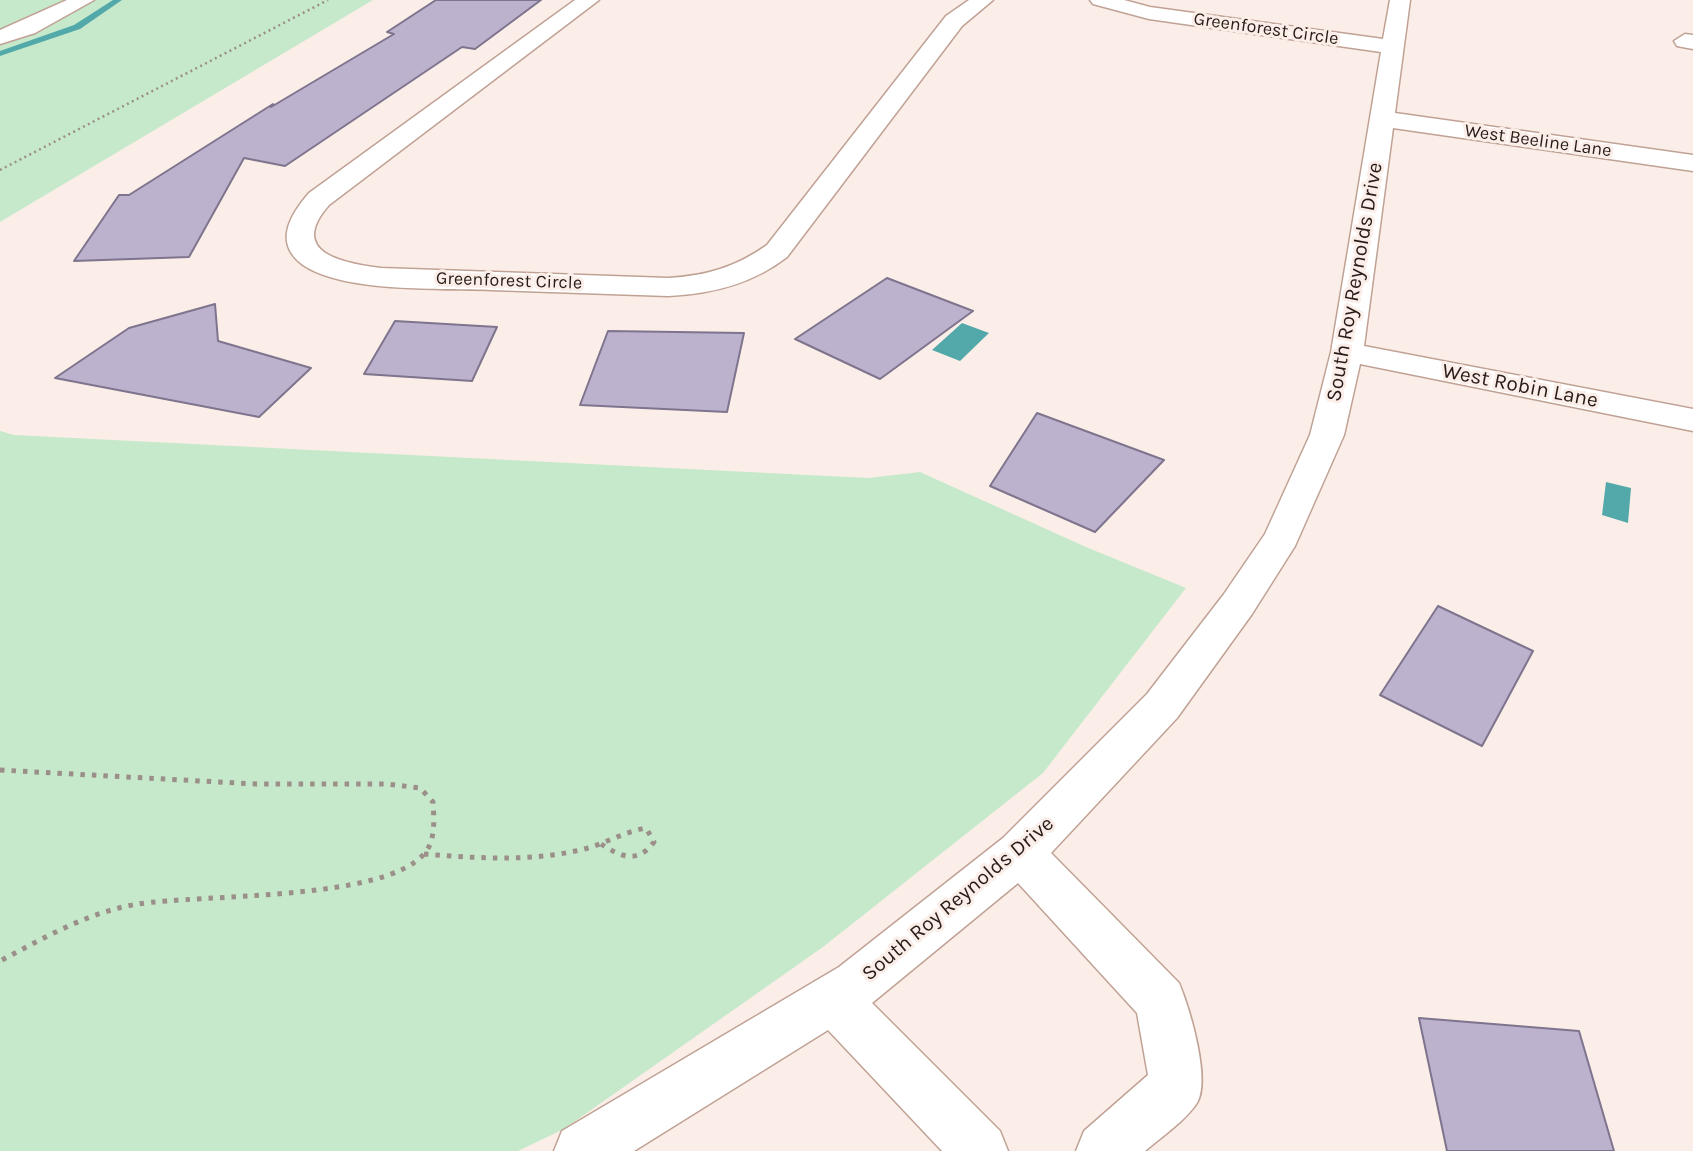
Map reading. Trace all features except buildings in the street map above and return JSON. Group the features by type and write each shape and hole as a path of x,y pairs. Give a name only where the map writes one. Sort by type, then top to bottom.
{"street":[{"path":"0,37 27,28 84,0"},
{"name":"Greenforest Circle","path":"589,0 319,199 302,221 300,236 304,249 318,263 344,272 381,277 668,287 699,286 732,278 760,265 777,250 954,21 982,0"},
{"name":"Greenforest Circle","path":"1100,0 1149,13 1392,47"},
{"name":"South Roy Reynolds Drive","path":"582,1151 857,984 1020,853 1162,706 1238,604 1282,537 1327,435 1347,352 1400,0"},
{"name":"West Beeline Lane","path":"1382,119 1693,163"},
{"name":"West Robin Lane","path":"1347,352 1693,420"},
{"path":"1020,853 1161,1000 1177,1085 1104,1151"},
{"path":"832,998 979,1151"}],"path":[{"path":"0,170 328,0"},
{"path":"0,770 256,784 387,784 420,788 433,802 434,829 424,854 398,873 343,885 136,904 74,922 0,961"},
{"path":"424,854 475,859 578,851 601,844 623,831 646,828 654,842 647,855 633,860 616,855 601,844"}],"green space":[{"path":"0,0 373,0 0,222"},
{"path":"0,431 14,435 868,478 920,472 1086,547 1186,588 1043,773 823,947 564,1129 518,1151 0,1151"}],"water":[{"path":"962,323 989,333 960,361 932,350"},
{"path":"1606,482 1631,488 1628,523 1602,515"}],"waterway":[{"path":"0,54 77,27 118,0"}]}
